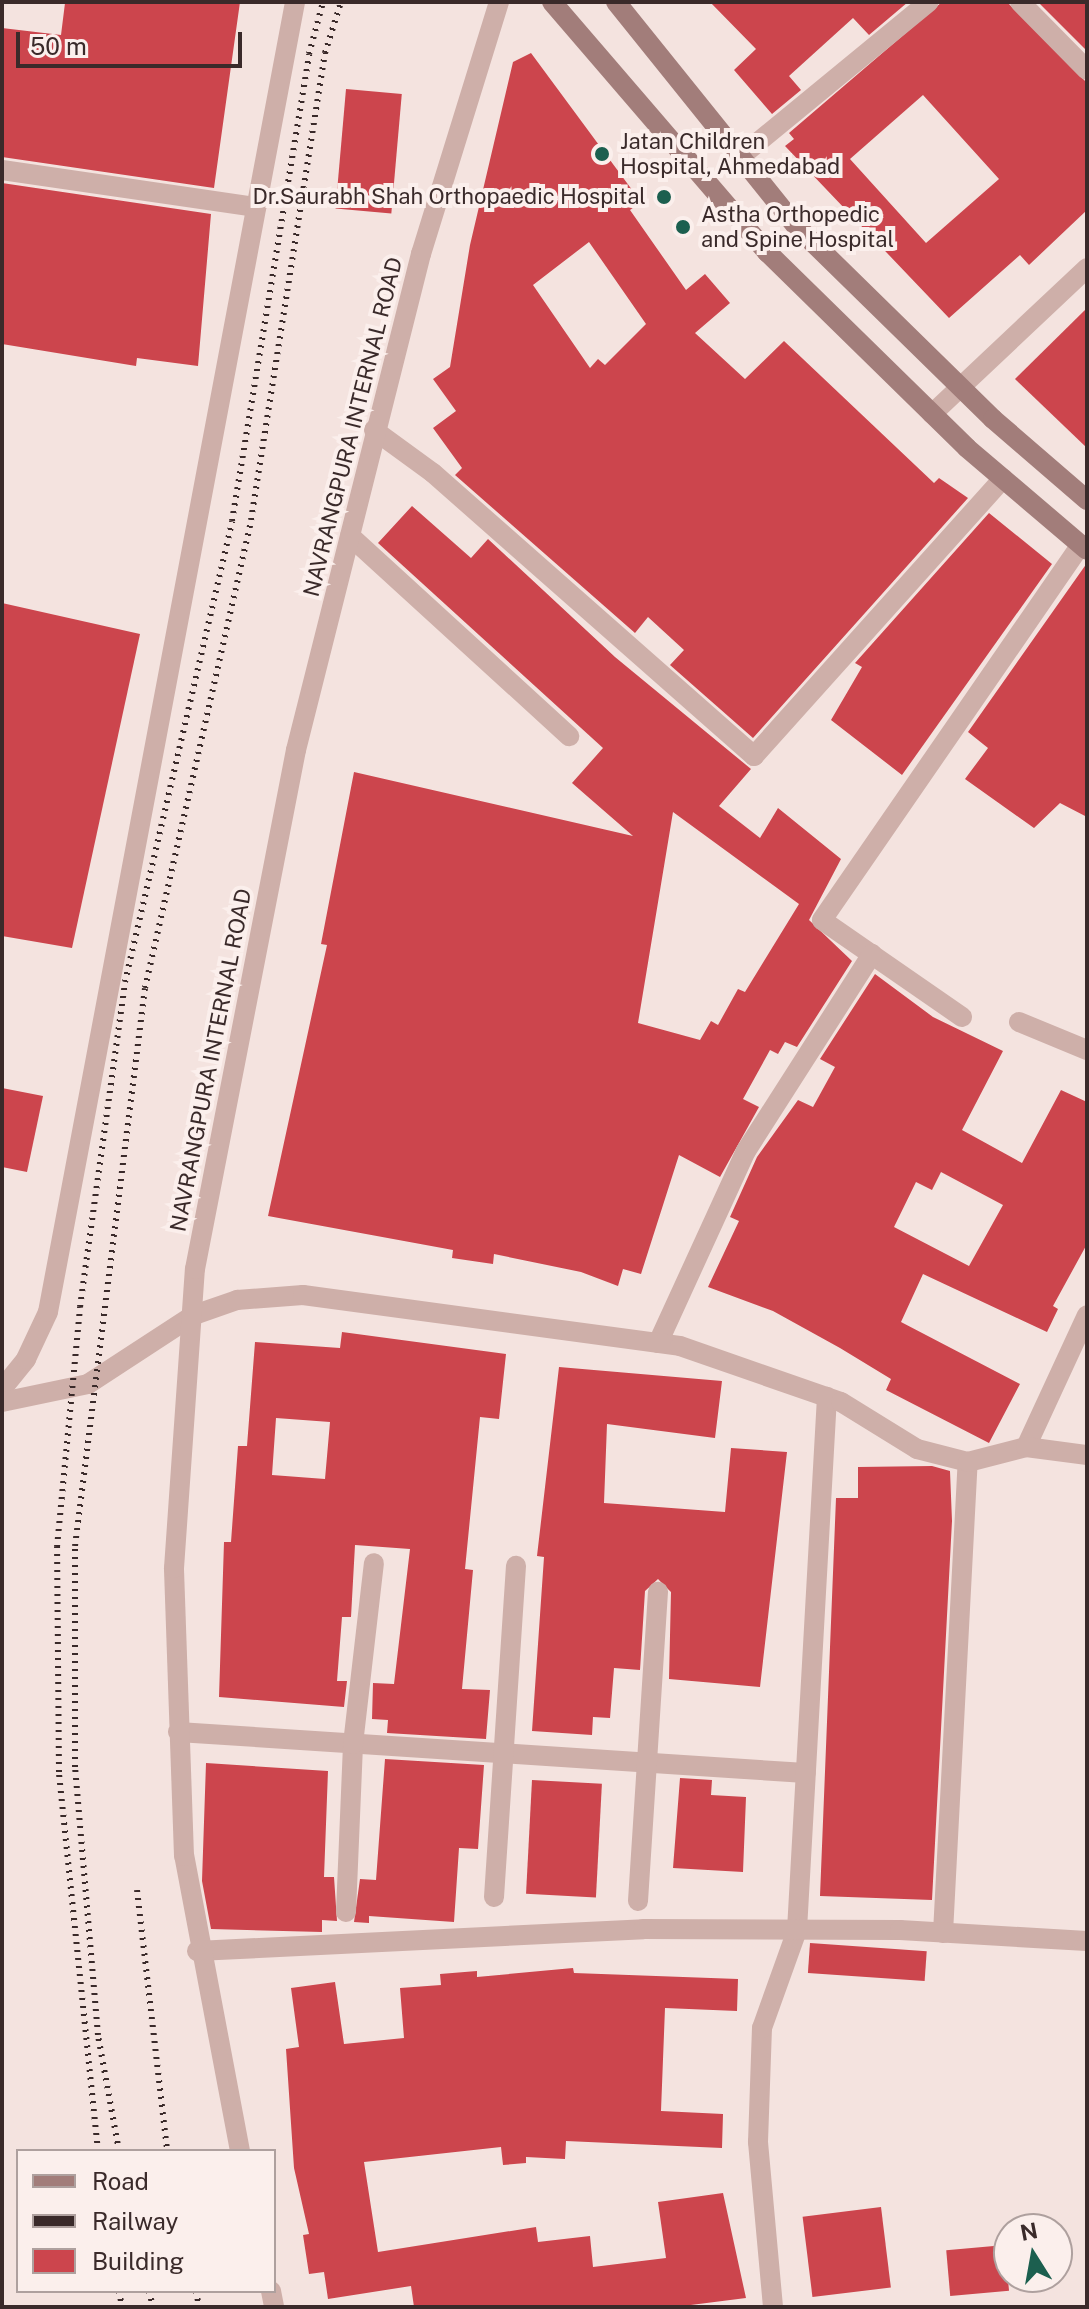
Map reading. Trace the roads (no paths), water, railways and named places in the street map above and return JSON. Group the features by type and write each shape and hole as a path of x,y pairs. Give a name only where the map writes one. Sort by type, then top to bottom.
{"main road":[{"path":"552,2 767,252 932,414 1084,547"},
{"path":"616,2 796,226 963,384 993,419 1087,500"}],"street":[{"path":"2,1389 26,1359 48,1312 295,2"},
{"name":"NAVRANGPURA INTERNAL ROAD","path":"240,2149 197,1951 184,1856 174,1568 195,1269 296,750 374,430 499,2"},
{"path":"740,157 929,2"},
{"path":"1020,2 1087,70"},
{"path":"2,170 256,207"},
{"path":"932,414 1087,268"},
{"path":"374,430 433,473 754,756 1003,478"},
{"path":"350,536 569,736"},
{"path":"962,1017 822,920 1084,547"},
{"path":"658,1343 746,1151 872,954"},
{"path":"1019,1022 1087,1050"},
{"path":"2,1402 88,1384 194,1315 237,1300 303,1295 658,1343 827,1397 917,1449 968,1462 1026,1447 1087,1455"},
{"path":"1026,1447 1087,1315"},
{"path":"773,2307 758,2142 762,2028 797,1930 827,1397"},
{"path":"943,1933 968,1462"},
{"path":"346,1912 353,1744 374,1563"},
{"path":"494,1897 516,1566"},
{"path":"638,1901 644,1762 658,1592"},
{"path":"178,1732 806,1773"},
{"path":"197,1951 643,1929 943,1933 1087,1941"}],"railway":[{"path":"98,2149 59,1772 57,1547 80,1307 125,982 232,521 309,54 323,2"},
{"path":"119,2149 98,2035 75,1767 75,1546 145,988 251,520 325,53 341,2"},
{"path":"137,1890 167,2149"},
{"path":"119,2293 122,2307"},
{"path":"150,2293 153,2307"},
{"path":"196,2293 199,2307"}],"place":[{"name":"Jatan Children Hospital, Ahmedabad","path":"602,154"},
{"name":"Dr.Saurabh Shah Orthopaedic Hospital","path":"664,197"},
{"name":"Astha Orthopedic and Spine Hospital","path":"683,227"}]}
